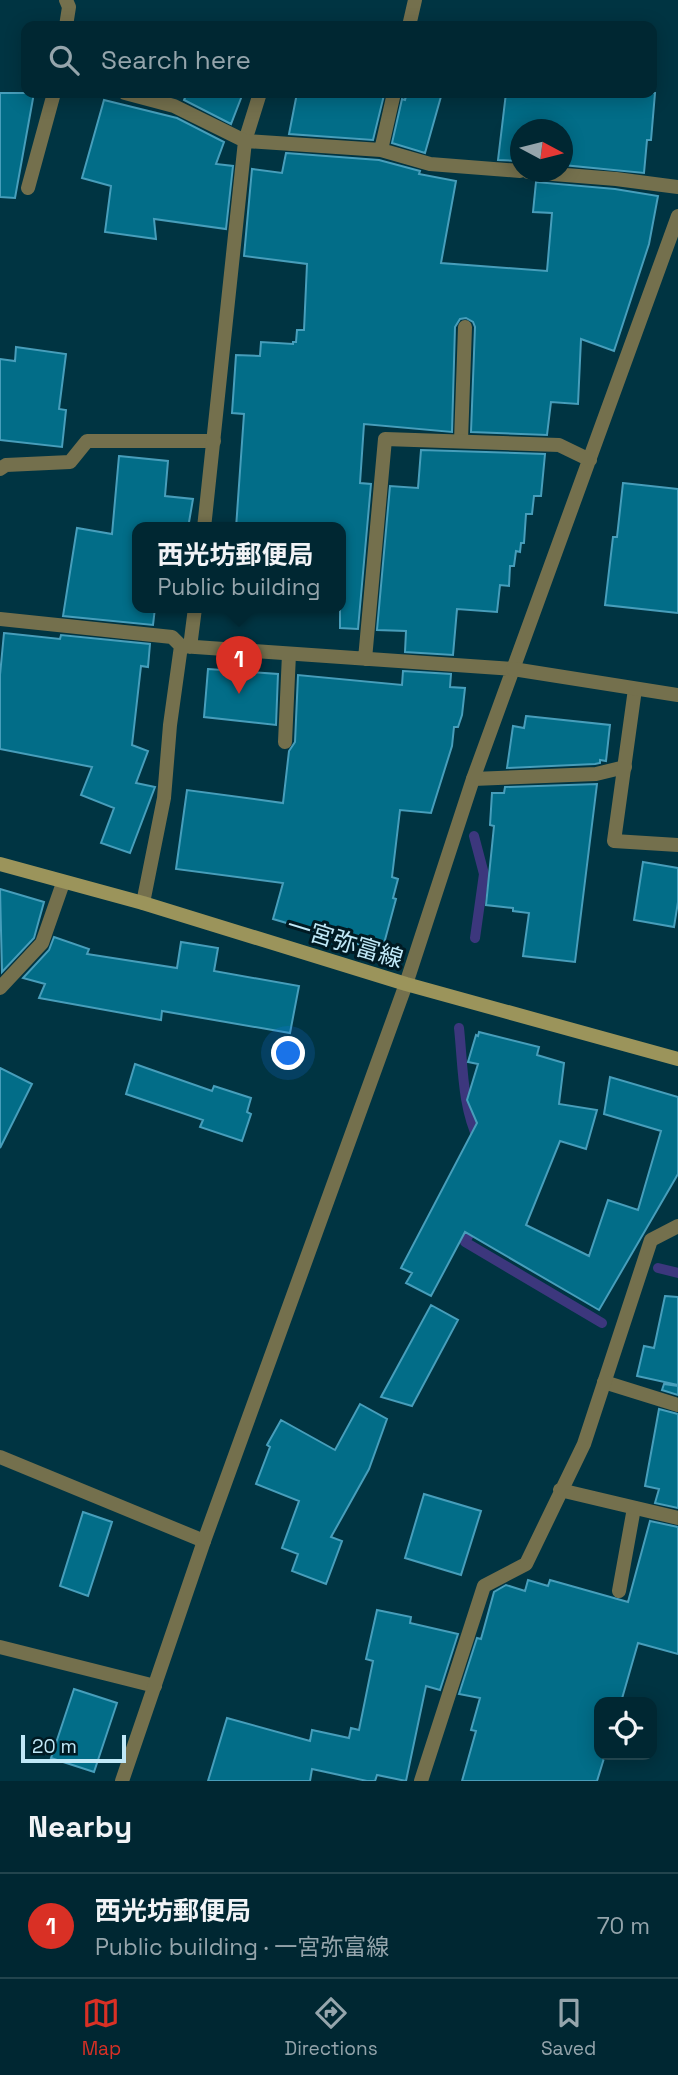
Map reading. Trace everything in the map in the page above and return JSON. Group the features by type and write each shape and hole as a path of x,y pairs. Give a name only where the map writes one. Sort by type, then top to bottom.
{"main road":[{"name":"一宮弥富線","path":"0,864 143,903 406,984 678,1059"}],"street":[{"path":"66,0 69,7 67,21"},
{"path":"410,21 415,0"},
{"path":"28,188 53,98"},
{"path":"144,98 174,106 245,141 381,150 430,163 510,170"},
{"path":"205,522 245,141 258,98"},
{"path":"381,150 393,98"},
{"path":"573,176 678,187"},
{"path":"122,1781 204,1541 406,984 473,779 678,216"},
{"path":"461,441 465,327"},
{"path":"365,659 385,439 559,444 590,460"},
{"path":"0,469 6,465 70,462 87,441 215,440"},
{"path":"143,903 164,798 170,725 194,613"},
{"path":"0,619 172,636 186,647 513,669 678,695"},
{"path":"285,741 289,654"},
{"path":"635,689 614,841 678,845"},
{"path":"473,779 596,774 625,767"},
{"path":"0,988 42,943 63,883"},
{"path":"421,1781 484,1586 526,1564 584,1444 651,1240 678,1226"},
{"path":"604,1382 678,1405"},
{"path":"0,1457 204,1541"},
{"path":"560,1490 678,1518"},
{"path":"619,1591 634,1508"},
{"path":"0,1647 155,1686"}],"building":[{"path":"0,93 21,93 21,98 33,98 15,198 0,197"},
{"path":"185,98 241,98 231,124 184,100"},
{"path":"296,98 383,98 373,140 289,134"},
{"path":"441,98 425,153 392,143 402,99"},
{"path":"505,98 655,98 651,140 647,140 644,173 573,166 573,119 510,119 510,161 498,160"},
{"path":"104,100 177,118 224,142 216,164 233,166 226,229 154,219 156,239 105,232 111,186 82,178"},
{"path":"286,153 379,160 420,171 419,174 456,181 441,263 547,271 552,213 533,212 536,182 658,196 649,244 614,351 581,339 578,404 551,402 547,435 471,432 475,327 473,322 466,318 460,319 455,327 452,432 364,424 360,483 371,484 358,629 340,628 340,613 346,613 346,522 236,522 244,414 232,413 236,355 260,356 261,342 296,342 297,330 304,330 307,264 244,256 252,169 282,173"},
{"path":"16,347 66,354 59,409 66,410 62,447 0,440 0,359 15,361"},
{"path":"421,450 545,454 541,496 534,496 532,514 526,514 524,543 521,543 520,552 516,551 514,566 510,566 509,586 500,585 497,612 457,609 453,655 405,652 406,631 377,630 390,486 418,488"},
{"path":"119,456 168,461 165,496 193,499 189,522 132,522 132,613 154,613 153,625 63,616 77,528 112,534"},
{"path":"623,483 678,489 678,613 605,605"},
{"path":"4,633 60,639 61,635 150,644 148,667 141,666 132,745 148,751 136,783 155,787 130,853 101,843 114,808 81,795 92,767 0,749 0,675"},
{"path":"208,669 278,674 276,725 204,717"},
{"path":"403,671 451,674 450,687 465,688 462,715 458,727 454,727 452,746 431,813 400,810 392,877 398,879 393,898 396,899 382,951 273,919 283,883 176,869 187,790 283,803 289,751 295,742 298,675 402,685"},
{"path":"526,716 610,725 606,761 600,760 600,763 595,764 507,768 513,726 524,728"},
{"path":"597,784 575,962 523,956 529,913 486,905 494,826 490,825 492,793 504,793 505,787"},
{"path":"643,862 678,868 678,902 674,927 634,920"},
{"path":"0,889 44,902 34,938 2,972"},
{"path":"54,937 89,949 87,954 177,968 181,942 218,948 214,971 299,986 290,1033 162,1011 161,1020 39,998 45,984 23,978 49,950"},
{"path":"479,1032 539,1047 537,1055 564,1063 559,1104 597,1110 586,1149 560,1141 526,1225 589,1256 608,1200 638,1210 661,1131 604,1114 610,1077 678,1097 678,1174 599,1310 465,1232 431,1296 406,1283 412,1273 401,1268 477,1123 467,1100 478,1064 468,1062"},
{"path":"135,1064 212,1091 214,1086 251,1098 247,1112 251,1114 242,1141 200,1127 203,1120 126,1094"},
{"path":"0,1068 32,1084 0,1148"},
{"path":"665,1296 678,1297 678,1385 637,1376 644,1346 654,1348"},
{"path":"431,1305 458,1320 412,1406 381,1397"},
{"path":"664,1384 678,1386 678,1395 662,1390"},
{"path":"360,1404 387,1419 369,1469 331,1537 342,1541 326,1584 292,1571 298,1554 282,1548 299,1501 256,1484 270,1447 267,1445 281,1420 335,1450"},
{"path":"659,1409 678,1414 678,1508 655,1503 659,1489 645,1486"},
{"path":"424,1494 481,1511 461,1575 405,1558"},
{"path":"83,1512 112,1522 88,1596 60,1586"},
{"path":"650,1521 678,1527 678,1654 638,1643 622,1697 594,1697 594,1760 603,1760 597,1781 462,1781 476,1731 471,1730 480,1698 459,1694 477,1638 481,1639 494,1592 506,1585 525,1591 528,1580 548,1586 550,1580 628,1602"},
{"path":"377,1610 411,1617 410,1623 458,1634 440,1690 426,1686 406,1781 377,1775 375,1781 367,1781 312,1769 310,1781 208,1781 227,1718 310,1741 312,1730 349,1738 351,1728 359,1730 373,1661 366,1659"},
{"path":"74,1689 117,1703 94,1772 51,1758"}],"waterway":[{"path":"474,836 484,874 475,938"},
{"path":"459,1028 466,1100 479,1141"},
{"path":"475,1223 465,1242 602,1323"},
{"path":"658,1268 678,1273"}],"place":[{"name":"西光坊郵便局","path":"239,694"}]}
